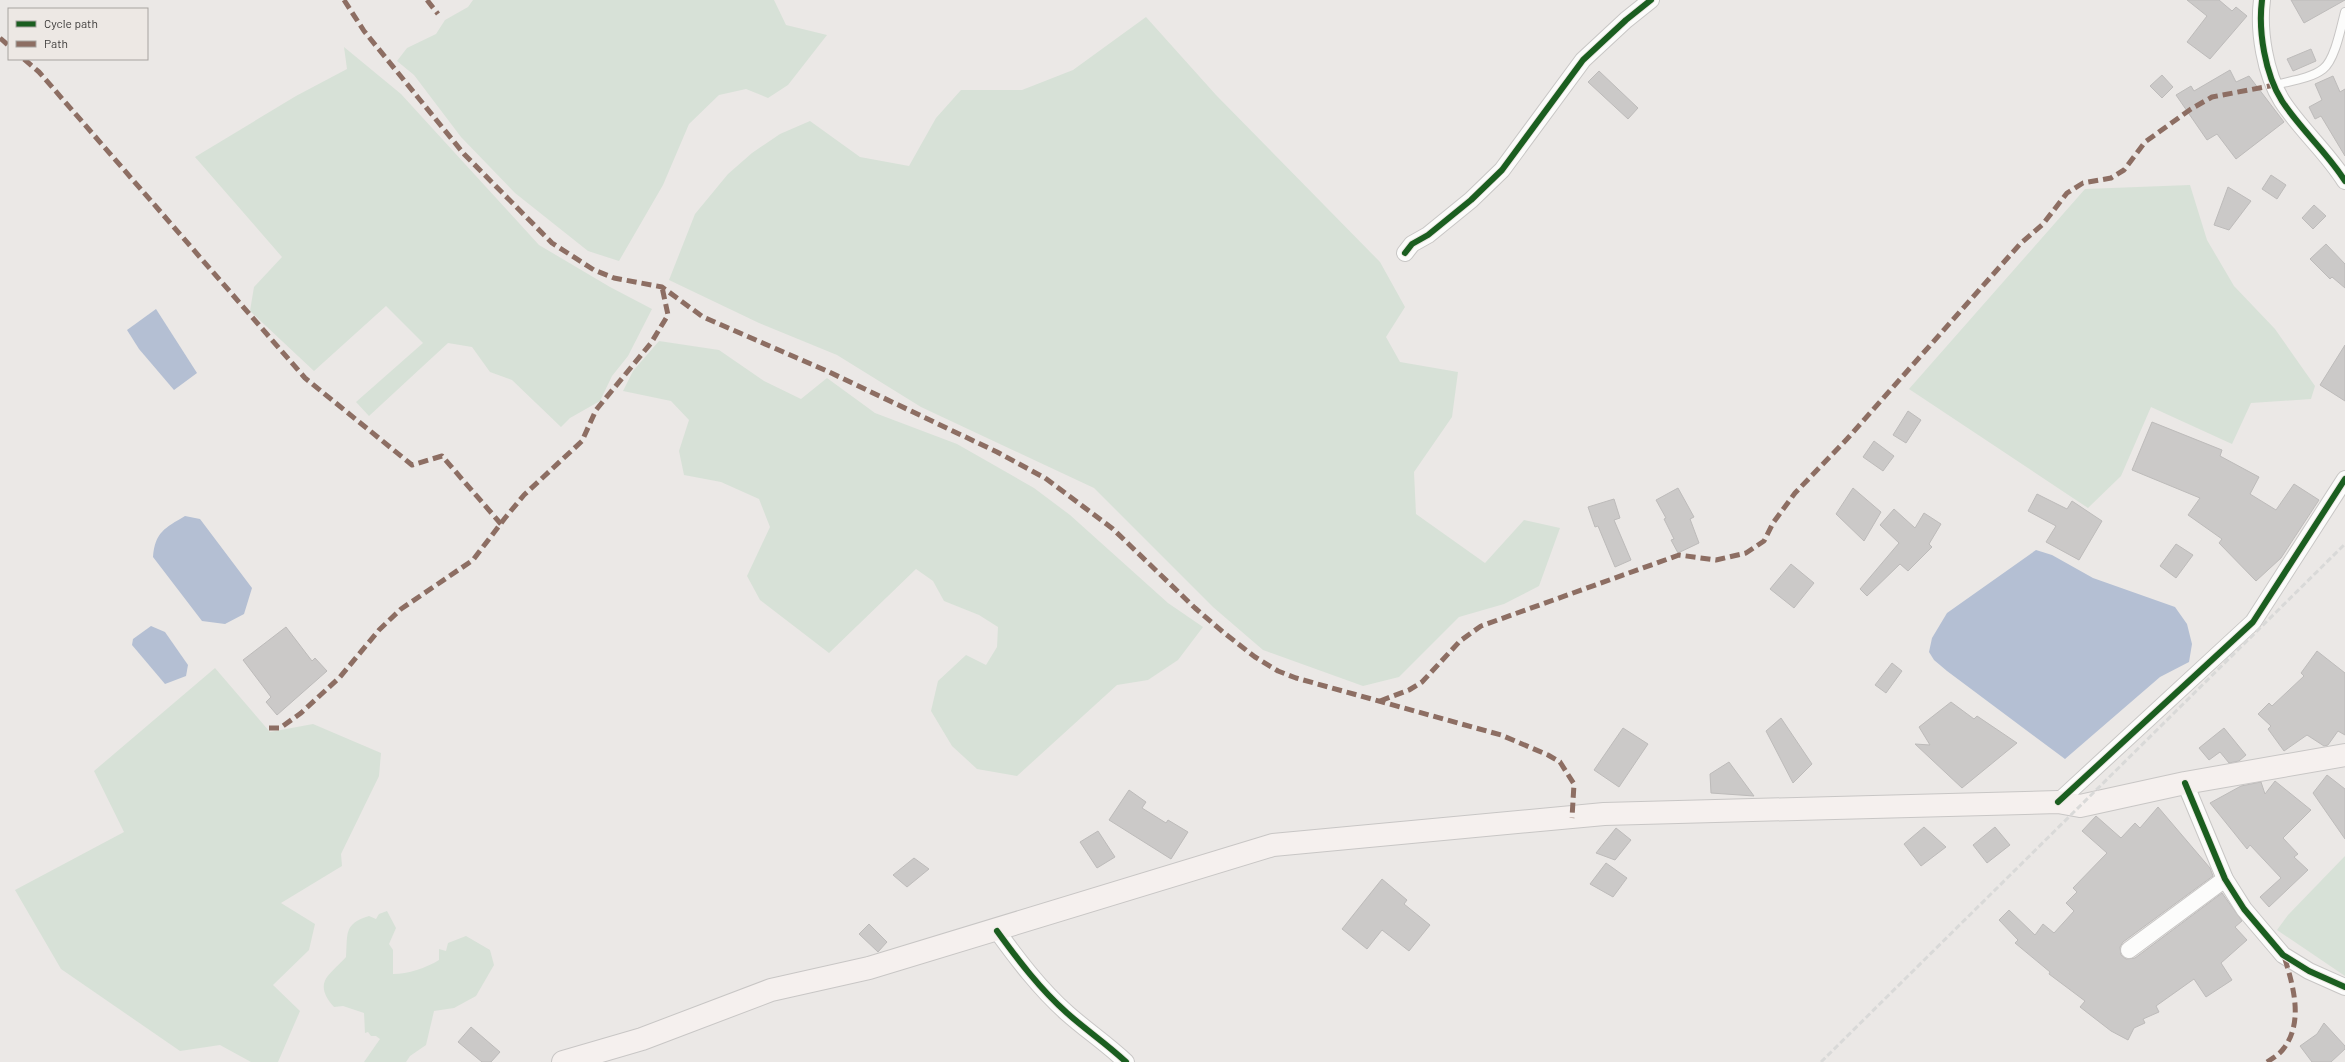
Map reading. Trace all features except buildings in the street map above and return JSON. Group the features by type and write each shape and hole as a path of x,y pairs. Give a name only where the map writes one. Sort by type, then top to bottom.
{"main road":[{"path":"563,1062 642,1039 771,990 870,968 997,931 1274,845 1604,814 2058,802 2080,806 2185,783 2345,755"}],"street":[{"path":"1405,253 1412,244 1428,235 1471,200 1502,170 1583,60 1626,20 1651,0"},
{"path":"2262,0 2260,18 2266,60 2275,85 2282,100 2345,181"},
{"path":"2058,802 2253,622 2345,479"},
{"path":"2185,783 2225,879 2244,909 2283,955 2309,972 2345,987"},
{"path":"2129,950 2225,879"},
{"path":"997,931 1020,963 1054,1000 1066,1012 1107,1044 1126,1062"}],"lane":[{"path":"2275,85 2311,75 2323,69 2334,52 2345,12"}],"shaded area":[{"path":"473,0 774,0 786,25 827,35 788,85 768,98 746,89 719,95 689,124 663,185 619,261 588,251 515,193 461,137 414,75 397,61 407,48 436,34 445,20 468,7"},
{"path":"1146,17 1216,95 1380,262 1405,307 1386,337 1400,362 1458,372 1452,417 1414,472 1416,514 1485,563 1524,520 1560,528 1539,586 1504,604 1459,617 1399,677 1363,686 1263,650 1213,607 1094,488 921,407 837,355 759,323 669,280 695,214 728,174 752,153 780,134 810,121 860,157 909,166 936,118 961,90 1022,90 1073,70"},
{"path":"344,47 401,94 539,245 610,287 652,309 628,356 612,376 600,401 570,418 561,427 512,380 490,372 472,347 448,343 369,416 356,402 423,343 386,306 314,371 250,311 254,287 282,257 195,157 296,96 347,69"},
{"path":"2190,185 2207,240 2234,286 2275,329 2315,386 2311,399 2251,403 2232,444 2151,407 2121,476 2088,508 1909,389 2085,189"},
{"path":"659,341 719,350 764,381 801,399 827,378 875,413 957,444 1034,488 1070,515 1168,603 1203,627 1178,660 1148,680 1117,685 1017,776 977,769 952,746 931,711 938,681 966,655 986,665 997,647 998,627 979,615 944,601 933,581 916,569 829,653 760,600 747,576 770,527 759,499 721,482 684,475 679,451 689,420 671,401 623,391 633,371"},
{"path":"215,668 270,732 313,724 381,753 379,776 341,854 342,866 281,903 315,924 309,950 273,985 300,1011 278,1062 251,1062 220,1045 180,1051 61,969 15,890 124,832 94,771"},
{"path":"2345,856 2345,976 2277,930 2288,915"},
{"path":"387,911 396,928 389,944 393,950 393,974 411,972 434,963 439,960 439,949 446,951 448,943 466,936 490,950 494,965 476,996 454,1008 434,1011 426,1045 410,1056 406,1062 364,1062 380,1039 376,1036 371,1036 368,1032 365,1033 364,1013 343,1006 334,1007 324,991 324,985 329,974 346,957 347,936 351,926 361,919 369,916 376,919 379,914"}],"water":[{"path":"156,309 197,373 174,390 139,349 127,330"},
{"path":"185,516 200,519 252,588 244,614 225,624 202,621 153,557 156,542 162,532"},
{"path":"2036,550 2052,555 2093,578 2175,607 2187,624 2192,644 2189,662 2160,677 2065,759 1947,671 1934,660 1929,652 1932,638 1947,613"},
{"path":"151,626 165,632 188,665 186,676 165,684 132,645 133,639"}],"railway":[{"path":"1821,1062 2345,544"}],"marked path":[{"path":"344,0 364,31 464,154 552,243 594,270 614,278 662,287 703,317 827,371 997,452 1045,478 1113,529 1195,608 1223,632 1255,657 1278,671 1296,678 1501,735 1548,755 1560,762 1574,784 1572,818"},
{"path":"427,0 438,14"},
{"path":"0,38 8,45"},
{"path":"25,60 39,72 305,378 412,465 442,456 501,524"},
{"path":"1380,701 1409,690 1422,682 1460,641 1481,626 1679,555 1716,560 1746,553 1764,541 1773,523 1795,493 1847,439 2020,244 2043,224 2067,193 2083,183 2111,178 2124,170 2145,142 2191,109 2212,97 2275,85"},
{"path":"269,728 280,728 301,713 340,677 379,630 401,609 473,560 524,495 582,441 596,410 651,343 668,315 662,287"},
{"path":"2267,1062 2284,1048 2294,1026 2295,1003 2291,979 2284,956"}],"cycle path":[{"path":"1405,253 1412,244 1428,235 1471,200 1502,170 1583,60 1626,20 1651,0"},
{"path":"2262,0 2261,25 2264,52 2276,90 2289,111 2330,160 2345,181"},
{"path":"2058,802 2253,622 2345,479"},
{"path":"2185,783 2225,879 2244,909 2283,955 2309,971 2345,987"},
{"path":"997,931 1030,974 1057,1004 1126,1062"}]}
